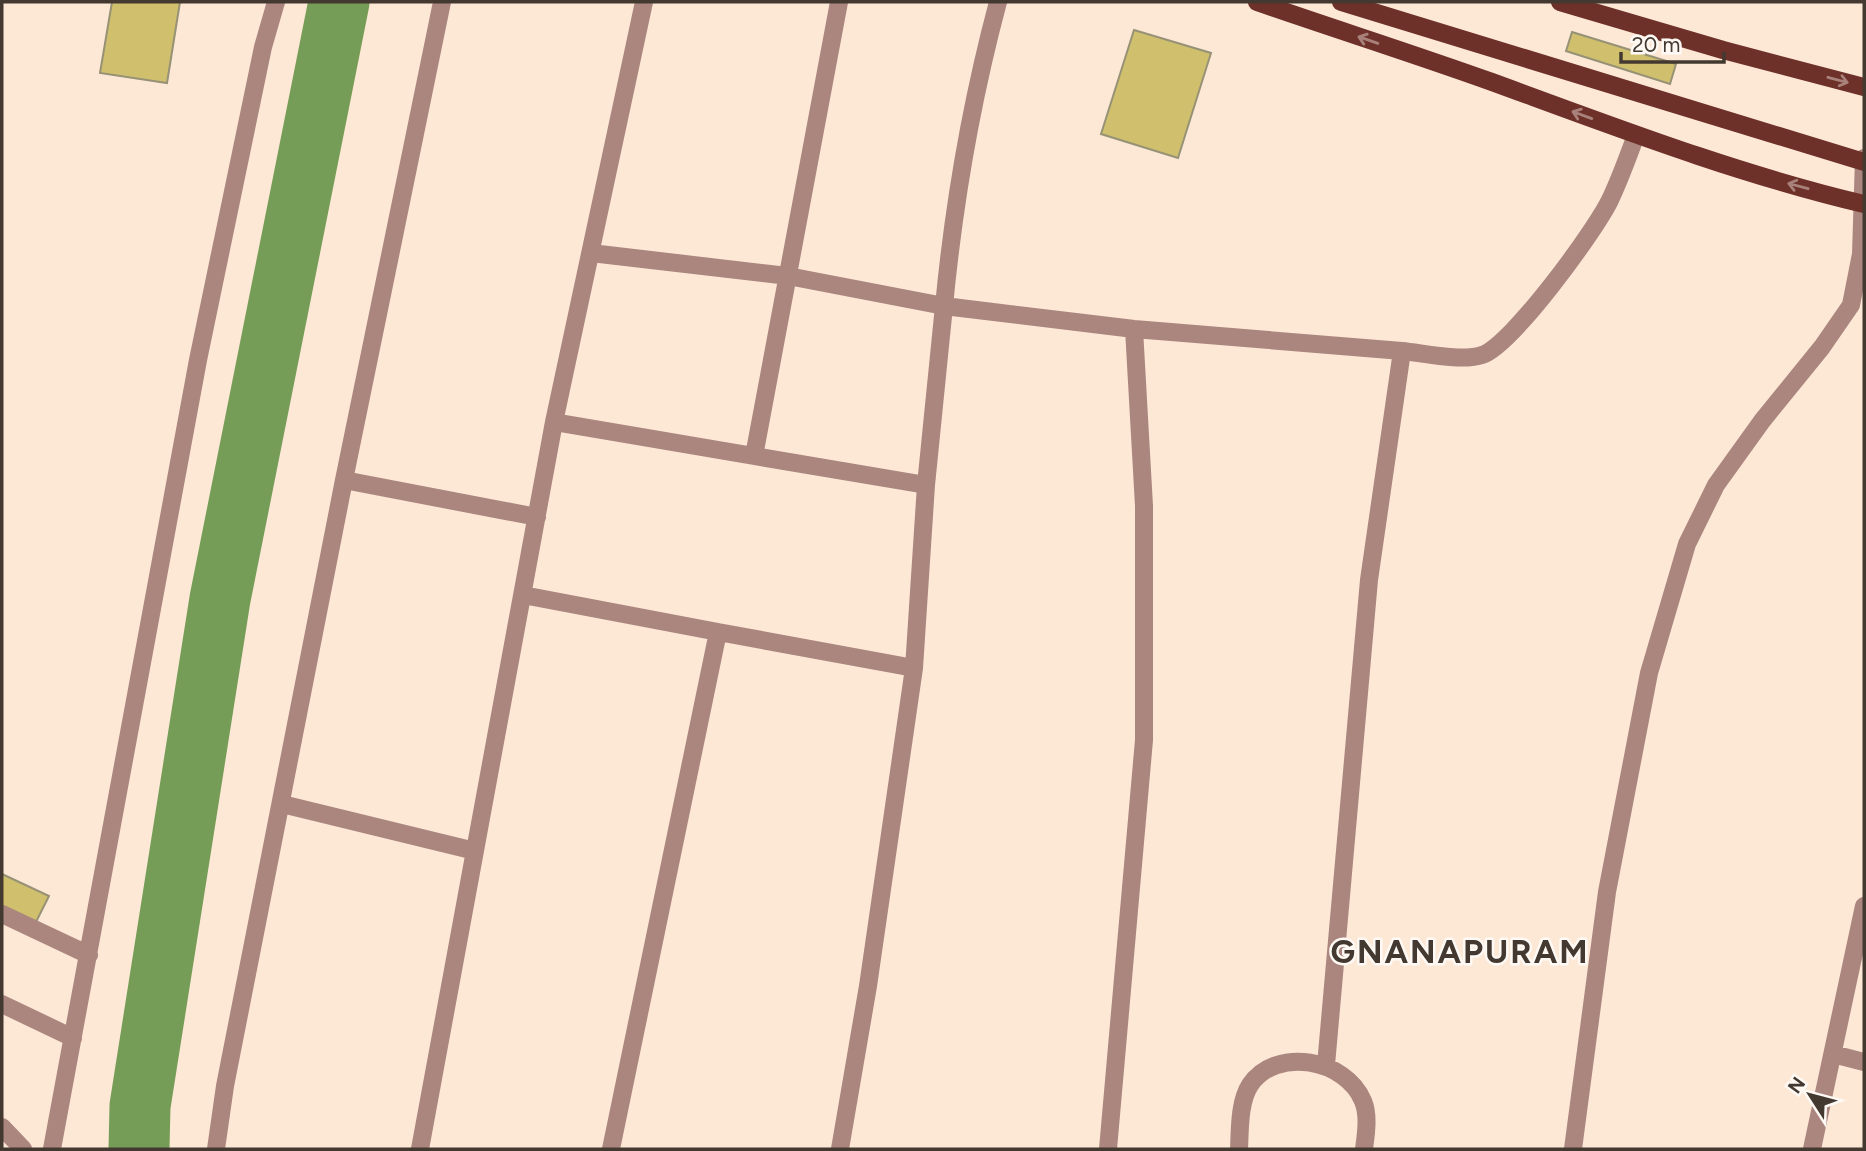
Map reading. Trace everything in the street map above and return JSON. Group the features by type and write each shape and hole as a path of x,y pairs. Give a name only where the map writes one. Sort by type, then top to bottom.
{"main road":[{"path":"1256,2 1489,81 1636,135 1787,183 1864,204"},
{"path":"1341,2 1864,161"},
{"path":"1560,2 1723,50 1864,87"}],"street":[{"path":"52,1149 196,374 263,47 276,2"},
{"path":"216,1149 225,1086 344,480 442,2"},
{"path":"420,1149 554,422 644,2"},
{"path":"754,456 839,2"},
{"path":"840,1149 885,878 914,668 926,485 952,224 963,153 998,2"},
{"path":"591,253 788,276 944,306 1134,329 1456,356 1481,355 1500,344 1578,250 1609,202 1636,135"},
{"path":"1573,1149 1607,892 1649,673 1687,544 1716,485 1851,305 1861,254 1864,161"},
{"path":"1108,1149 1144,740 1144,506 1134,329"},
{"path":"1326,1065 1369,580 1402,351"},
{"path":"554,422 926,485"},
{"path":"344,480 537,517"},
{"path":"523,595 914,668"},
{"path":"611,1149 718,632"},
{"path":"282,804 475,851"},
{"path":"1812,1149 1864,905"},
{"path":"2,914 89,955"},
{"path":"2,1004 73,1038"},
{"path":"1833,1054 1864,1062"},
{"path":"1239,1149 1241,1114 1248,1087 1265,1069 1287,1063 1326,1065 1351,1081 1364,1102 1367,1126 1364,1149"},
{"path":"2,1127 23,1149"}],"building":[{"path":"112,2 180,2 167,83 100,73"},
{"path":"1134,30 1211,53 1178,158 1101,134"},
{"path":"1572,32 1676,64 1670,84 1566,51"},
{"path":"2,874 49,896 35,924 2,909"}],"waterway":[{"path":"139,1149 140,1106 220,599 339,2"}],"district":[{"name":"GNANAPURAM","path":"1460,951"}]}
